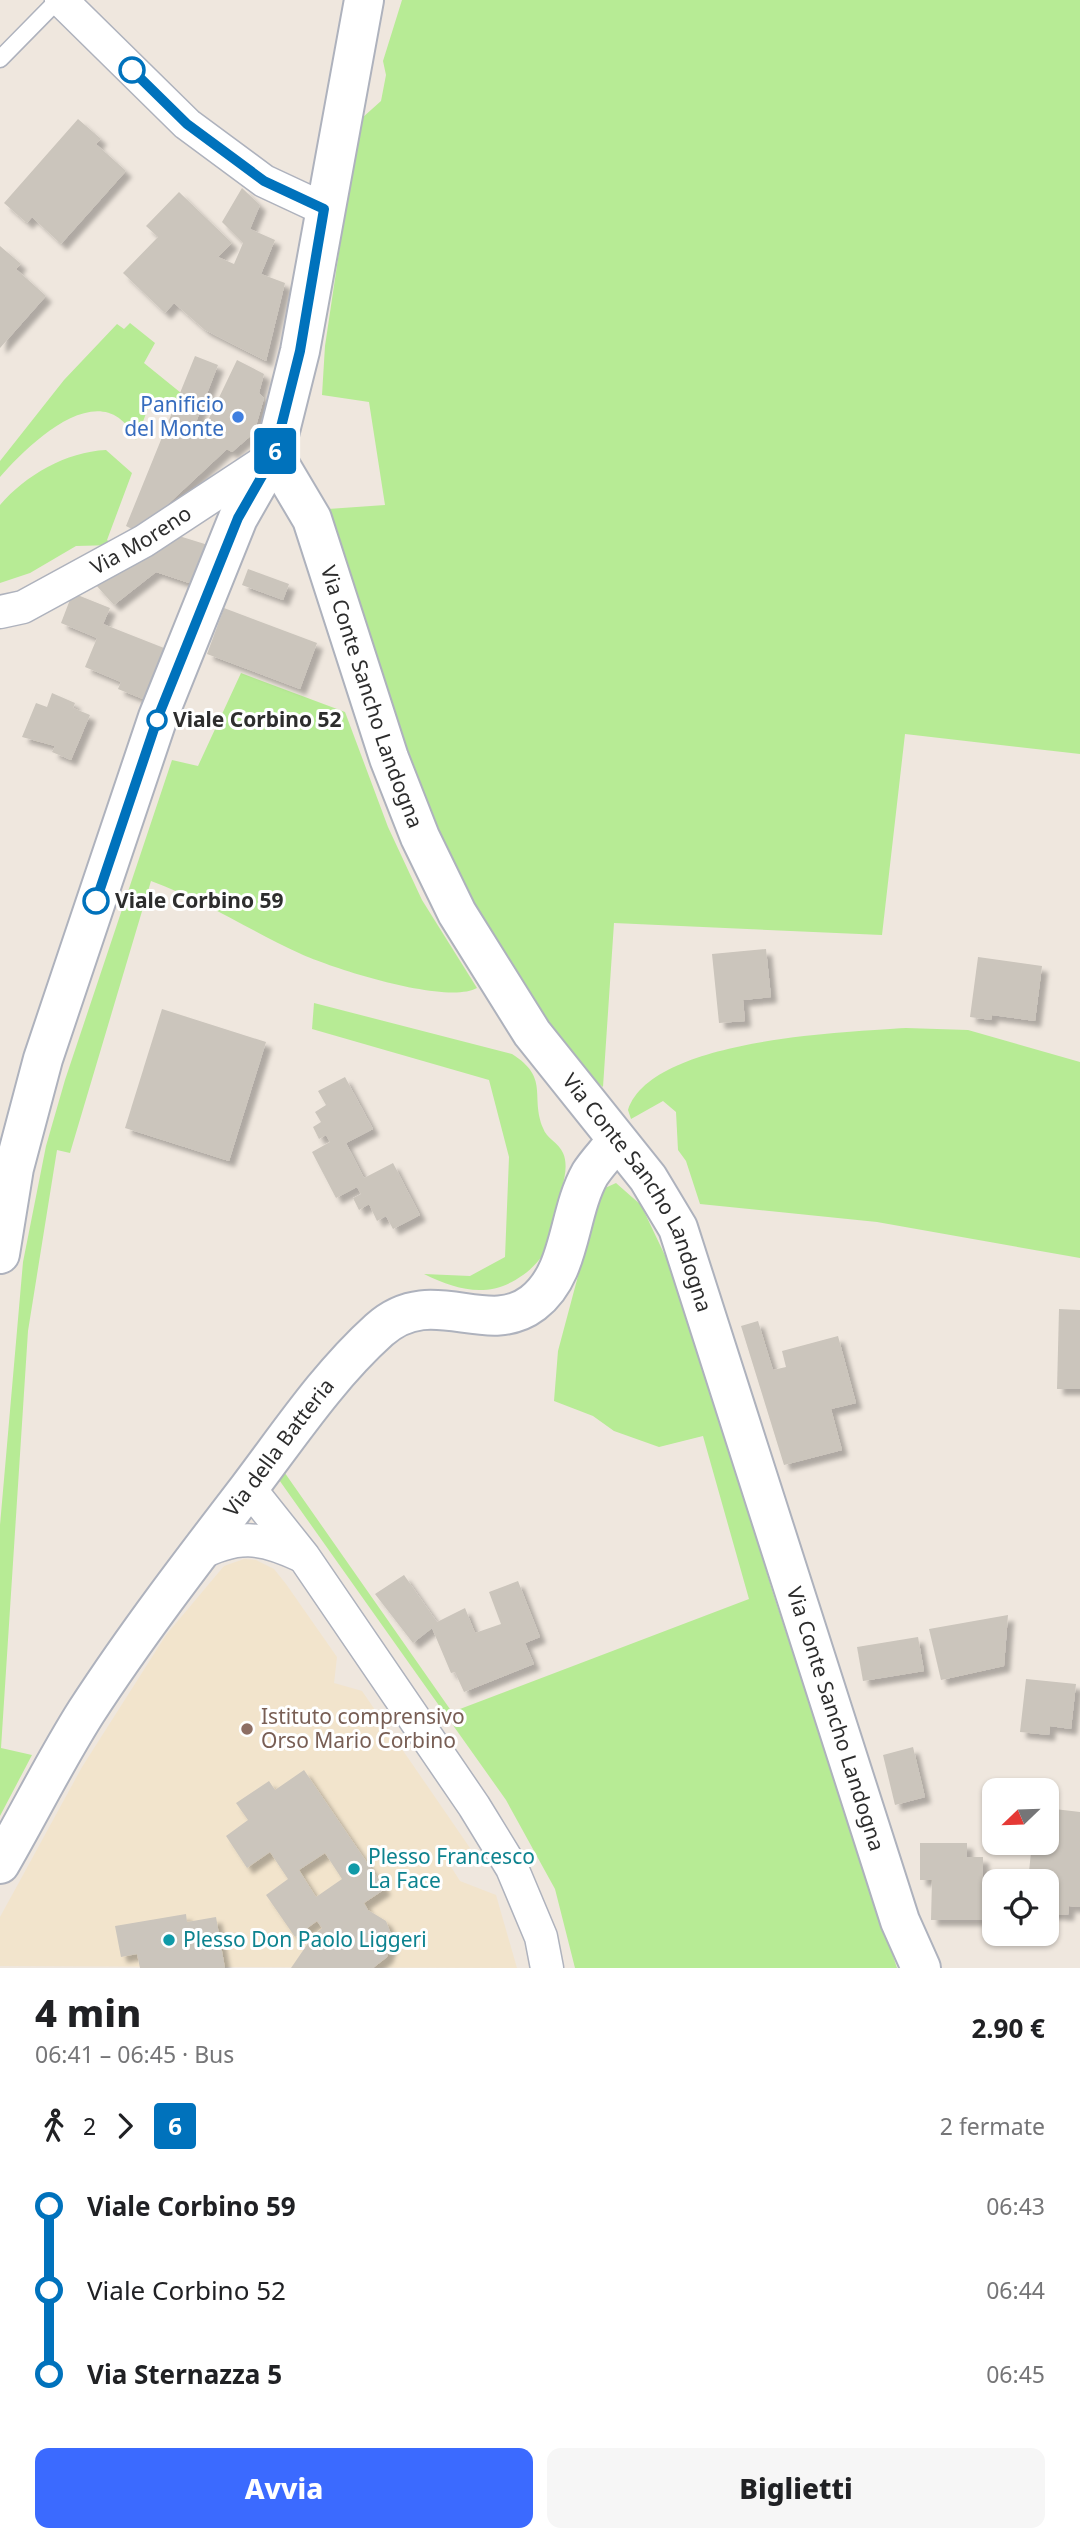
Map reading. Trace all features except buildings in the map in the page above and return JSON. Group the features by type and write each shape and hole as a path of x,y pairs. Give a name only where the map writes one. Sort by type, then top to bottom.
{"main road":[{"path":"0,1254 14,1168 43,1059 158,717 221,510 274,455 300,351 364,0"},
{"name":"Via Conte Sancho Landogna","path":"274,455 312,519 389,758 420,837 457,913 532,1033 648,1178 678,1228 900,1921 921,1968"},
{"name":"Via della Batteria","path":"0,1864 86,1713 195,1556 330,1381 380,1329 407,1311 434,1308 478,1315 509,1314 532,1304 553,1283 590,1175 616,1141"}],"street":[{"path":"60,0 187,124 264,181 324,209"},
{"name":"Via Moreno","path":"0,612 23,607 144,541 221,510"},
{"path":"249,1488 304,1557 474,1806 512,1868 541,1937 547,1968"},
{"path":"195,1556 220,1543 251,1539 275,1543 304,1557"}],"lane":[{"path":"0,59 60,0"}],"shaded area":[{"name":"Istituto comprensivo Orso Mario Corbino","path":"244,1559 256,1560 274,1569 286,1584 337,1657 334,1683 362,1691 470,1848 448,1862 460,1881 496,1895 517,1968 0,1966 0,1917 82,1767 166,1635 224,1566"}],"green space":[{"path":"402,0 1080,0 1080,754 905,734 882,935 614,923 603,1087 582,1071 519,982 471,899 414,786 328,509 385,505 369,402 322,395 325,346 353,158 362,118 381,101 386,75 383,61"},
{"path":"130,323 155,343 144,363 181,393 173,412 150,403 136,440 122,420 105,412 86,413 66,420 29,448 0,477 0,461 64,380 117,324 124,329"},
{"path":"106,450 132,473 107,540 114,545 76,546 30,573 0,583 0,505 22,484 48,467 76,455"},
{"path":"241,673 345,712 388,827 422,900 477,988 462,992 417,989 338,968 301,954 189,897 151,881 70,1153 57,1150 28,1331 1,1748 32,1755 0,1816 0,1525 23,1262 46,1146 65,1080 172,760 198,766"},
{"path":"314,1003 512,1054 531,1071 537,1088 539,1117 543,1128 561,1149 566,1165 547,1247 540,1259 526,1272 511,1283 486,1290 450,1285 424,1274 470,1276 505,1257 509,1157 489,1080 312,1029"},
{"path":"906,1028 968,1030 1080,1062 1080,1258 877,1222 700,1204 686,1161 678,1150 676,1112 663,1101 631,1119 628,1110 644,1086 672,1068 709,1054 796,1037"},
{"path":"616,1183 641,1205 680,1287 773,1593 897,1968 575,1968 555,1889 506,1800 277,1477 280,1466 452,1712 749,1599 703,1436 659,1447 614,1431 593,1416 554,1401 558,1351 598,1201 605,1188"}],"bus line":[{"name":"6","path":"96,901 158,717 238,518 274,455 300,351 324,209 264,181 187,124 132,70"}],"place":[{"name":"Panificio del Monte","path":"238,417"},
{"name":"Viale Corbino 52","path":"157,720"},
{"name":"Viale Corbino 59","path":"96,901"},
{"name":"Istituto comprensivo Orso Mario Corbino","path":"247,1729"},
{"name":"Plesso Francesco La Face","path":"354,1869"},
{"name":"Plesso Don Paolo Liggeri","path":"169,1940"}]}
